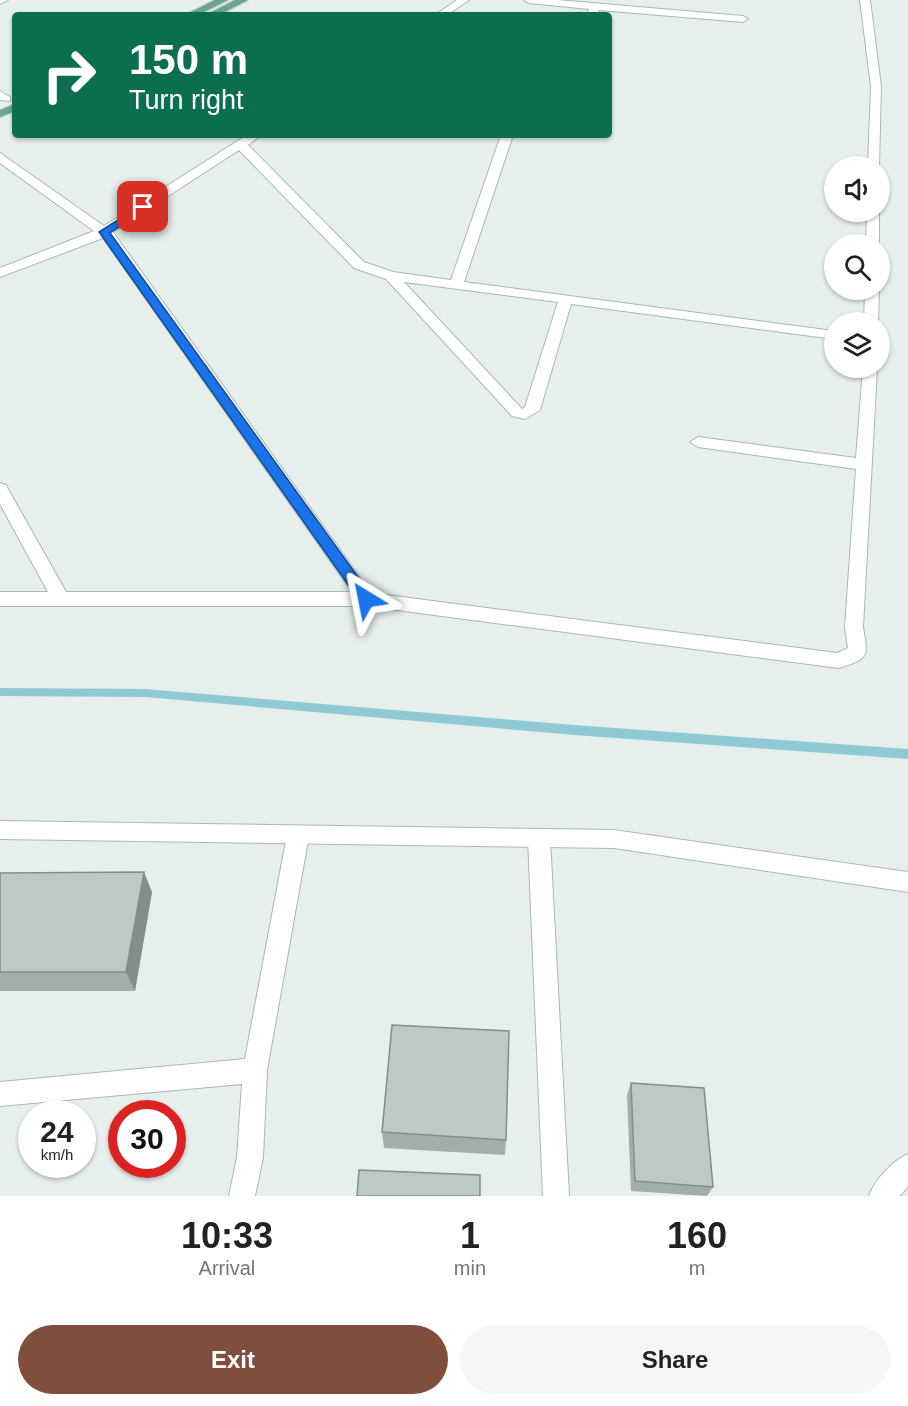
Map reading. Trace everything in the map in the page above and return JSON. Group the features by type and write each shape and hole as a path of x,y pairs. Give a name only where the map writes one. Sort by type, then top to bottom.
{"main road":[{"path":"217,12 243,0"},
{"path":"196,12 220,1"},
{"path":"0,114 7,99"}],"street":[{"path":"445,12 464,0"},
{"path":"530,0 612,12"},
{"path":"865,0 876,86 874,156"},
{"path":"612,12 743,19"},
{"path":"0,273 104,232 250,138"},
{"path":"456,285 506,138"},
{"path":"240,144 359,265 391,276 566,301 824,333"},
{"path":"0,157 104,232 366,599"},
{"path":"391,276 517,413 525,414 532,410 566,301"},
{"path":"0,599 366,599 838,661 858,652 854,627 869,378"},
{"path":"698,442 865,465"},
{"path":"0,489 60,598"},
{"path":"0,830 614,839 908,882"},
{"path":"242,1196 250,1157 255,1070 298,835"},
{"path":"538,838 556,1196"},
{"path":"0,1094 255,1070"},
{"path":"882,1196 908,1167"}],"building":[{"path":"144,872 126,972 0,972 0,873"},
{"path":"392,1025 509,1031 506,1140 382,1132"},
{"path":"631,1083 704,1088 713,1187 635,1181"},
{"path":"359,1170 480,1175 480,1196 357,1196"}],"waterway":[{"path":"0,692 145,693 574,730 908,754"}],"route":[{"path":"143,207 104,232 366,599"}]}
